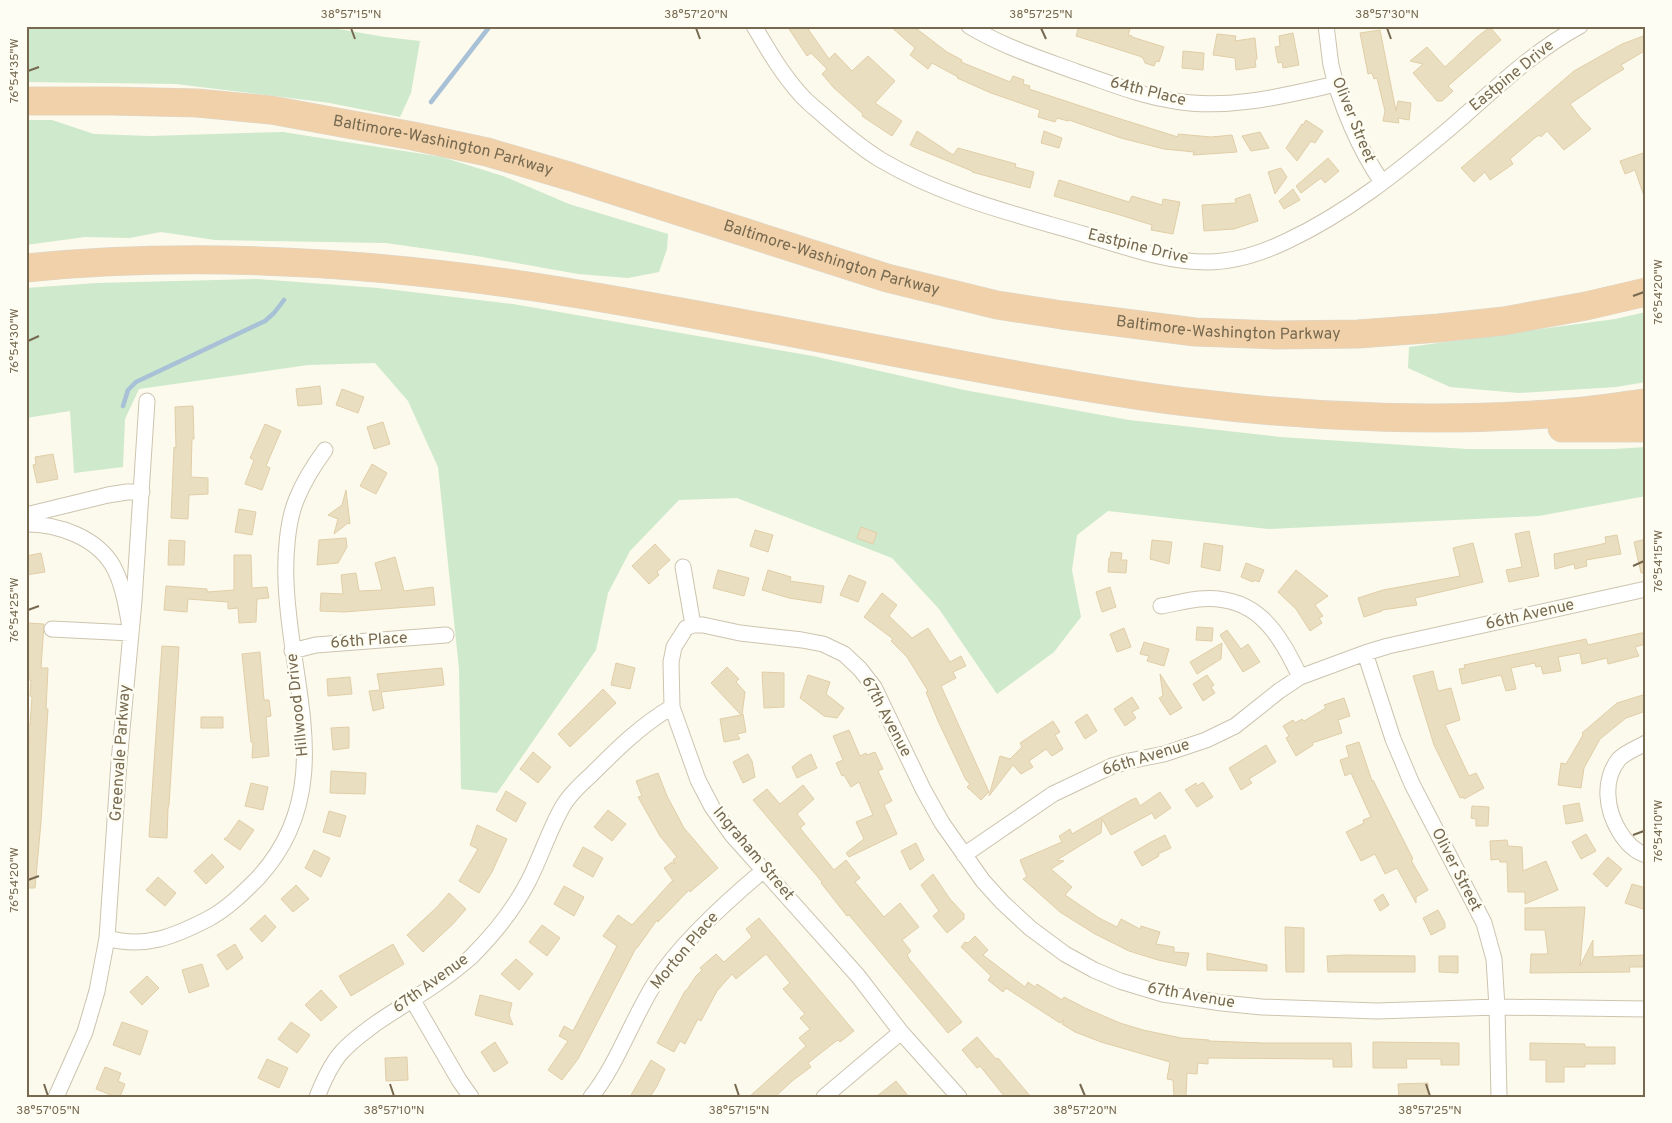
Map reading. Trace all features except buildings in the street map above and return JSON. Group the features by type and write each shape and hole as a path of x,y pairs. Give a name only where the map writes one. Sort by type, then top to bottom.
{"highway":[{"name":"Baltimore-Washington Parkway","path":"26,101 197,103 271,110 342,122 487,152 677,210 887,278 988,302 1062,315 1195,332 1276,335 1358,334 1439,328 1514,319 1646,292"},
{"path":"26,268 112,262 190,260 324,264 390,269 583,294 1135,396 1276,411 1536,428 1646,428"},
{"path":"1276,335 1440,315 1541,300 1600,289 1646,275"},
{"path":"1369,416 1459,417 1553,413 1646,403"}],"street":[{"name":"Eastpine Drive","path":"754,26 784,74 802,98 847,136 880,159 942,191 976,203 1139,250 1188,261 1204,262 1251,256 1314,227 1356,202 1448,129 1549,44 1580,26"},
{"name":"64th Place","path":"969,26 1015,50 1122,89 1176,101 1204,103 1259,100 1336,84"},
{"name":"Oliver Street","path":"1326,26 1331,64 1336,84 1355,132 1371,165 1382,182"},
{"name":"Greenvale Parkway","path":"56,1097 85,1032 107,938 142,492 147,401"},
{"name":"Hillwood Drive","path":"107,938 119,942 144,943 179,933 213,916 235,900 267,867 280,850 295,819 301,796 305,765 305,739 292,651 286,597 285,562 296,500 314,466 326,450"},
{"path":"26,515 108,495 142,492"},
{"path":"26,524 51,526 69,531 92,545 104,556 118,578 124,596 131,633 52,629"},
{"path":"683,567 693,625"},
{"name":"66th Avenue","path":"964,855 1053,794 1096,773 1128,761 1164,754 1228,730 1279,690 1300,677 1388,646 1646,589"},
{"path":"1161,606 1200,599 1222,600 1241,604 1258,613 1280,638 1300,677"},
{"name":"Ingraham Street","path":"693,625 686,628 674,647 671,662 672,707 698,780 712,807 732,835 852,969 901,1032 959,1097"},
{"name":"67th Avenue","path":"693,625 823,644 844,654 860,669 874,687 942,823 964,855 1002,902 1030,928 1066,954 1094,970 1120,981 1163,994 1222,1004 1316,1010 1376,1011 1497,1007 1646,1009"},
{"name":"66th Place","path":"292,651 316,645 446,635"},
{"name":"Oliver Street","path":"1365,653 1393,739 1412,784 1484,923 1494,959 1499,1097"},
{"name":"67th Avenue","path":"317,1097 326,1076 340,1054 359,1036 445,978 470,957 503,921 517,902 528,882 564,804 632,736 652,719 672,707"},
{"path":"1646,743 1620,758 1610,777 1608,796 1615,821 1622,834 1631,847 1646,855"},
{"name":"Morton Place","path":"591,1097 611,1065 655,982 699,931 738,892 764,870"},
{"path":"412,999 459,1080 471,1097"},
{"path":"824,1097 901,1032"}],"green space":[{"path":"26,26 321,26 420,41 411,93 400,117 330,103 176,84 26,82"},
{"path":"26,120 52,120 94,134 150,136 283,132 442,157 503,176 569,204 668,234 667,249 659,272 628,278 578,274 477,256 386,243 215,240 161,232 130,238 85,237 26,245"},
{"path":"257,279 378,288 513,304 813,356 964,390 1129,420 1280,437 1467,449 1614,449 1646,447 1646,496 1539,516 1268,529 1108,511 1077,535 1072,570 1081,617 1054,652 997,694 939,609 892,558 737,498 679,500 630,551 608,593 596,650 497,793 461,789 459,669 438,467 408,401 375,363 308,365 139,389 125,419 123,467 74,473 70,411 26,418 26,288 97,283"},
{"path":"1646,312 1646,382 1616,387 1519,393 1450,387 1408,368 1409,347 1615,319"}],"waterway":[{"path":"431,102 490,26"},
{"path":"123,406 128,390 136,382 265,321 284,300"}]}
